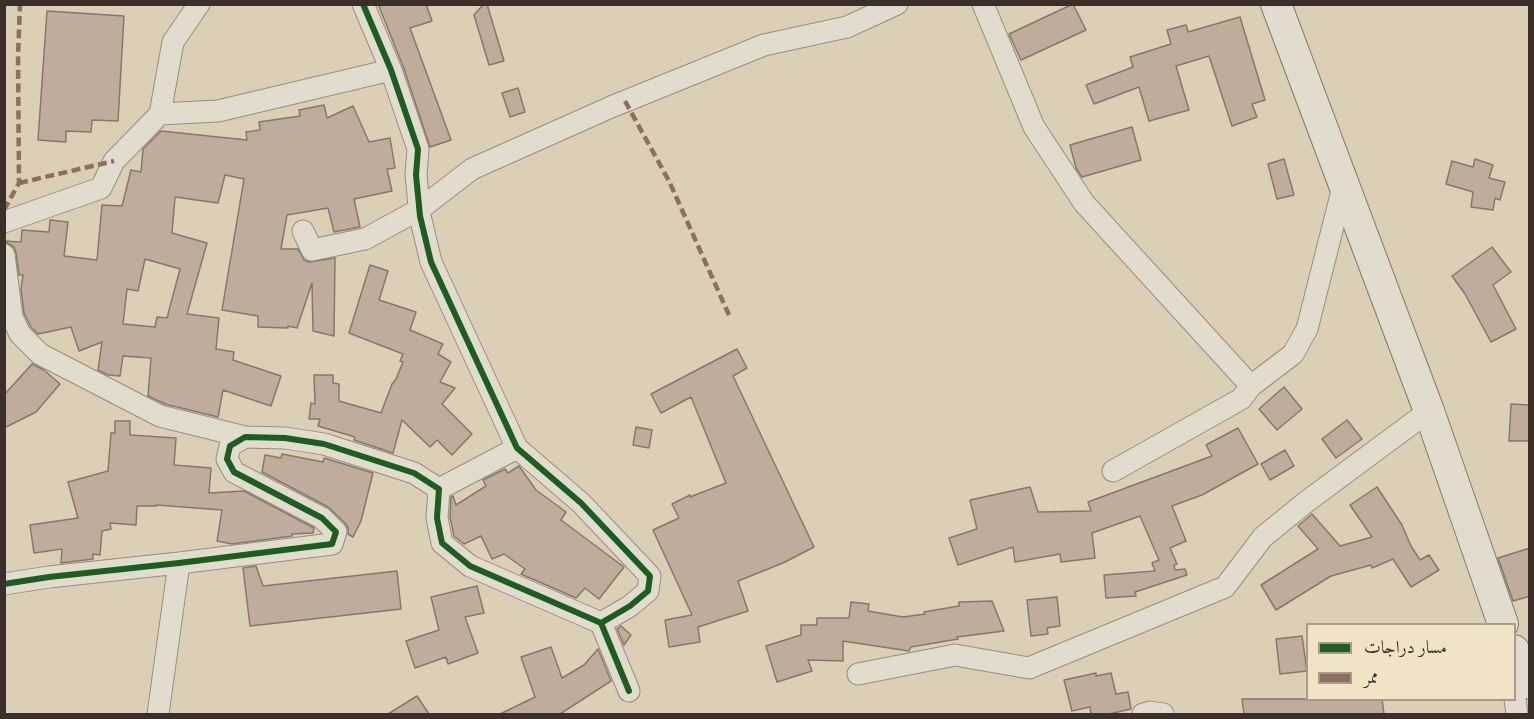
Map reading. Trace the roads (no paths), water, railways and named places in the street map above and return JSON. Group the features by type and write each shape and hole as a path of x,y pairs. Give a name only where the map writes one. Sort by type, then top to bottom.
{"main road":[{"path":"1276,4 1429,411 1503,623"}],"street":[{"path":"4,222 101,188 114,161 160,114 173,42 199,4"},
{"path":"363,4 391,70 418,149 416,175 420,209 431,262 517,448 581,503 650,576 648,591 630,606 601,623"},
{"path":"303,231 312,250 365,239 420,209 472,169 611,107 764,45 846,27 897,4"},
{"path":"982,4 1034,127 1084,203 1251,386"},
{"path":"160,114 218,111 391,70"},
{"path":"1113,471 1240,399 1251,386 1293,354 1307,330 1344,183"},
{"path":"4,255 12,317 20,334 40,354 160,416 245,437 285,438 324,444 414,473 439,489"},
{"path":"858,674 955,655 1029,668 1225,587 1263,537 1306,502 1429,411"},
{"path":"4,584 332,544 336,532 322,518 234,472 227,459 230,446 245,437"},
{"path":"439,489 517,448"},
{"path":"439,489 437,518 442,543 470,566 601,623 629,691"},
{"path":"158,714 179,563"},
{"path":"1143,714 1150,712 1163,714"}]}
